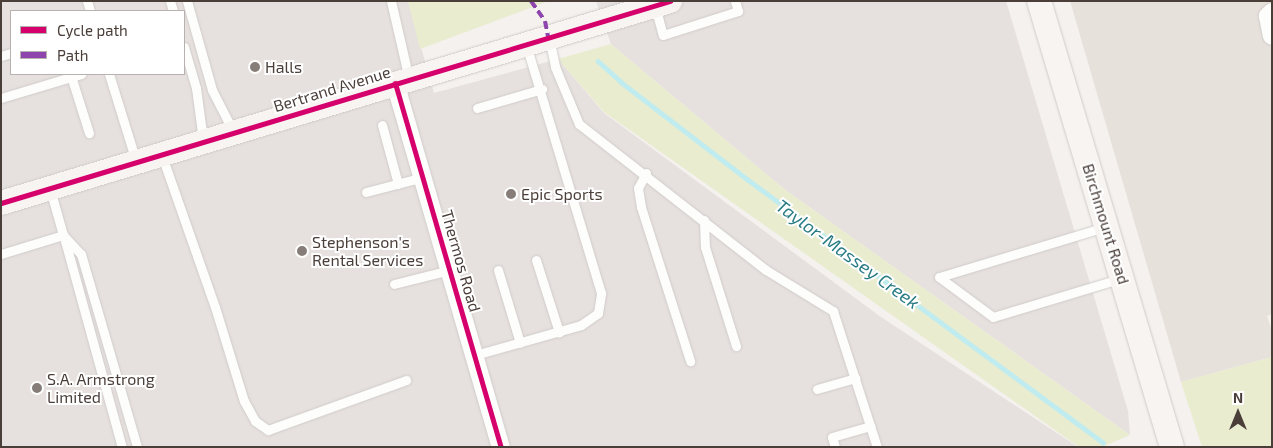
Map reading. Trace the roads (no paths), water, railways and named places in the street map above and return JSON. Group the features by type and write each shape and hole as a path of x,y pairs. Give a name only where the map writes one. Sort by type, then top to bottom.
{"street":[{"name":"Birchmount Road","path":"1039,1 1172,447"},
{"name":"Bertrand Avenue","path":"1,203 662,3"},
{"path":"1272,12 1268,16 1272,36"},
{"name":"Thermos Road","path":"402,81 423,177 502,447"}],"lane":[{"path":"186,1 212,90 233,132"},
{"path":"391,1 402,81"},
{"path":"662,3 663,35 738,11 735,1"},
{"path":"475,354 581,325 598,313 600,293 542,89 537,41"},
{"path":"537,41 555,67 580,124 766,270 833,311 877,447"},
{"path":"185,50 196,88 203,141"},
{"path":"1,98 76,75"},
{"path":"109,75 136,162"},
{"path":"71,76 89,133"},
{"path":"477,108 542,89"},
{"path":"382,125 398,184"},
{"path":"161,154 220,322 244,401 256,421 268,430 406,380"},
{"path":"646,174 638,188 641,207 690,361"},
{"path":"366,192 423,177"},
{"path":"50,188 122,447"},
{"path":"704,220 705,247 736,346"},
{"path":"1107,226 939,277 993,317 1122,278"},
{"path":"1,254 63,235"},
{"path":"63,235 81,254 137,447"},
{"path":"536,260 559,332"},
{"path":"394,284 450,270"},
{"path":"498,270 520,343"},
{"path":"817,389 855,378"},
{"path":"835,447 832,437 870,426"}],"waterway":[{"name":"Taylor-Massey Creek","path":"598,61 621,82 747,179 1103,442"}],"place":[{"name":"Halls","path":"255,67"},
{"name":"Epic Sports","path":"511,194"},
{"name":"Stephenson's Rental Services","path":"302,251"},
{"name":"S.A. Armstrong Limited","path":"37,388"}]}
